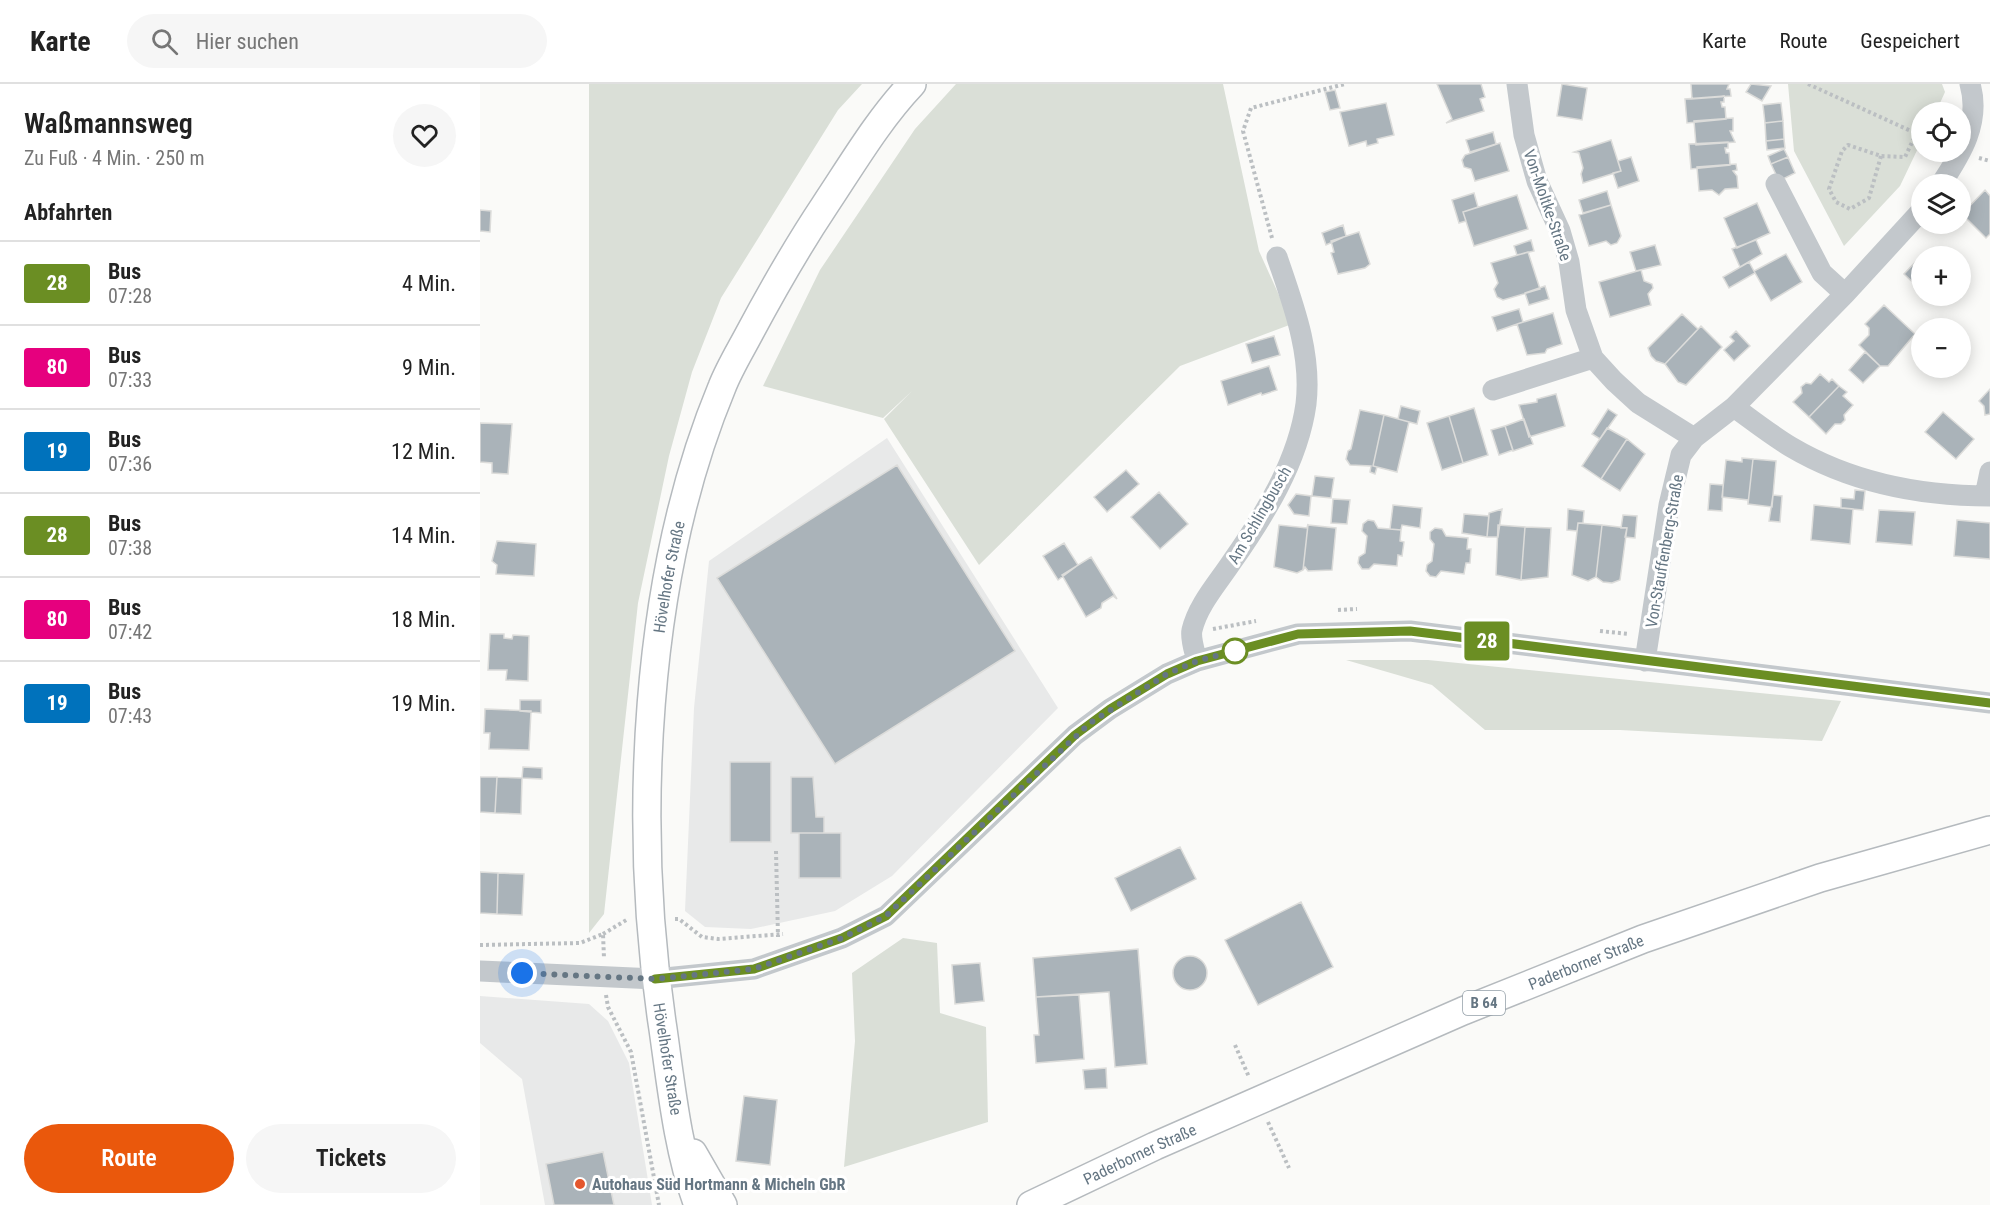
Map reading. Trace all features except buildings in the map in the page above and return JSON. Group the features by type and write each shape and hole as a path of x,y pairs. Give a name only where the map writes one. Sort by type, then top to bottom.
{"main road":[{"name":"Hövelhofer Straße","path":"696,1203 680,1128 655,979 650,918 650,750 660,607 693,470 722,385 791,255 890,108 912,84"},
{"name":"Paderborner Straße","path":"1031,1205 1155,1146 1463,1011 1643,939 1820,878 1990,830"},
{"name":"Hövelhofer Straße","path":"680,1128 723,1205"}],"street":[{"path":"1948,174 1961,154 1973,120 1974,96 1970,84"},
{"name":"Von-Moltke-Straße","path":"1519,85 1524,135 1537,181 1560,231 1569,262 1576,310 1593,358 1638,403 1694,438"},
{"path":"1776,184 1822,273 1845,294"},
{"name":"Von-Stauffenberg-Straße","path":"1645,661 1669,505 1681,455 1694,438 1734,407 1845,294 1911,222"},
{"name":"Am Schlingbusch","path":"1191,633 1197,614 1255,528 1290,463 1306,404 1306,359 1295,308 1277,257"},
{"path":"1493,390 1593,358"},
{"path":"1734,407 1791,447 1841,472 1899,490 1953,496 1988,496 1990,472"},
{"path":"480,971 655,979 754,969 842,938 886,916 1075,735 1143,688 1197,661 1298,634 1410,631 1990,703"},
{"path":"1191,633 1197,661"}],"path":[{"path":"1277,257 1243,131 1251,108 1345,84"},
{"path":"1808,84 1911,131"},
{"path":"1881,156 1869,198 1850,209 1836,202 1829,189 1842,151 1848,146 1881,156 1905,157 1911,148"},
{"path":"1326,610 1368,610"},
{"path":"1191,633 1259,620"},
{"path":"1592,630 1649,636"},
{"path":"776,851 777,935 783,959"},
{"path":"480,945 580,943 603,934 630,919 650,918 679,919 702,937 718,939 787,934"},
{"path":"603,934 608,1006 631,1052 659,1205"},
{"path":"1235,1045 1249,1077"},
{"path":"1267,1119 1289,1167"}],"shaded area":[{"path":"589,84 862,84 838,110 721,298 692,372 669,456 638,603 604,914 589,933"},
{"path":"956,84 1223,84 1259,251 1292,324 1180,366 979,565 884,419 912,391 883,418 763,386 820,270 915,129"},
{"path":"1788,84 1942,84 1945,92 1940,102 1911,102 1911,162 1900,186 1844,246 1794,151"},
{"path":"887,438 1058,708 892,876 835,911 751,929 705,927 685,911 694,708 709,561"},
{"path":"1346,660 1428,660 1841,701 1822,741 1620,730 1485,730 1432,685"},
{"path":"903,938 937,943 940,1013 986,1027 988,1122 844,1167 855,1041 852,973"},
{"path":"480,996 589,1004 608,1021 629,1063 652,1205 545,1205 522,1079 480,1043"}],"bus line":[{"name":"28","path":"655,979 754,969 842,938 886,916 1075,735 1110,709 1167,674 1197,661 1298,634 1410,631 1990,703"}],"place":[{"name":"Autohaus Süd Hortmann & Micheln GbR","path":"580,1184"}],"route":[{"path":"522,973 655,979 754,969 842,938 886,916 1090,723 1167,674 1197,661 1237,650 1235,651"}]}
